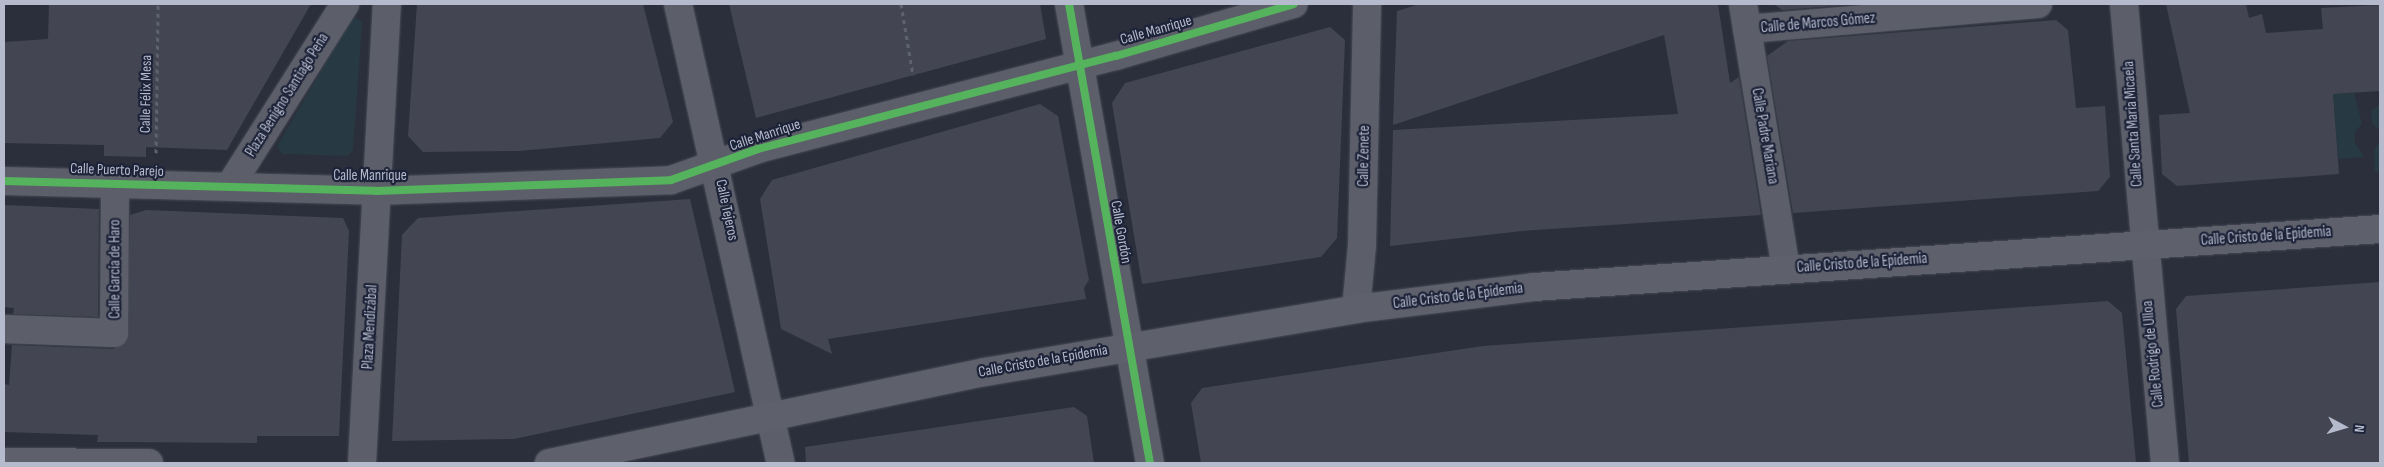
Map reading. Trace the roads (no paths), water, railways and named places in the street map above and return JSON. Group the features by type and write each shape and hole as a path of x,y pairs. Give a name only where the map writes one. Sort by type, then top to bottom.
{"main road":[{"name":"Calle Cristo de la Epidemia","path":"549,463 1129,346 1356,309 1534,287 1786,268 2380,229"},
{"path":"4,462 149,463"}],"street":[{"name":"Plaza Benigno Santiago Peña","path":"230,186 344,4"},
{"path":"376,191 387,4"},
{"name":"Calle Tejeros","path":"678,4 718,166 781,463"},
{"name":"Calle Gordón","path":"1069,4 1150,463"},
{"name":"Calle Manrique","path":"230,186 376,191 671,180 718,166 758,149 1079,65 1294,4"},
{"name":"Calle Zenete","path":"1356,309 1362,246 1367,4"},
{"name":"Calle de Marcos Gómez","path":"1745,17 2038,4"},
{"name":"Calle Santa María Micaela","path":"2124,4 2142,245"},
{"name":"Calle Padre Mariana","path":"1745,17 1786,268"},
{"name":"Calle Puerto Parejo","path":"4,181 230,186"},
{"name":"Calle García de Haro","path":"4,329 114,334 115,184"},
{"name":"Plaza Mendizábal","path":"362,463 376,191"},
{"name":"Calle Rodrigo de Ulloa","path":"2142,245 2165,463"}]}
